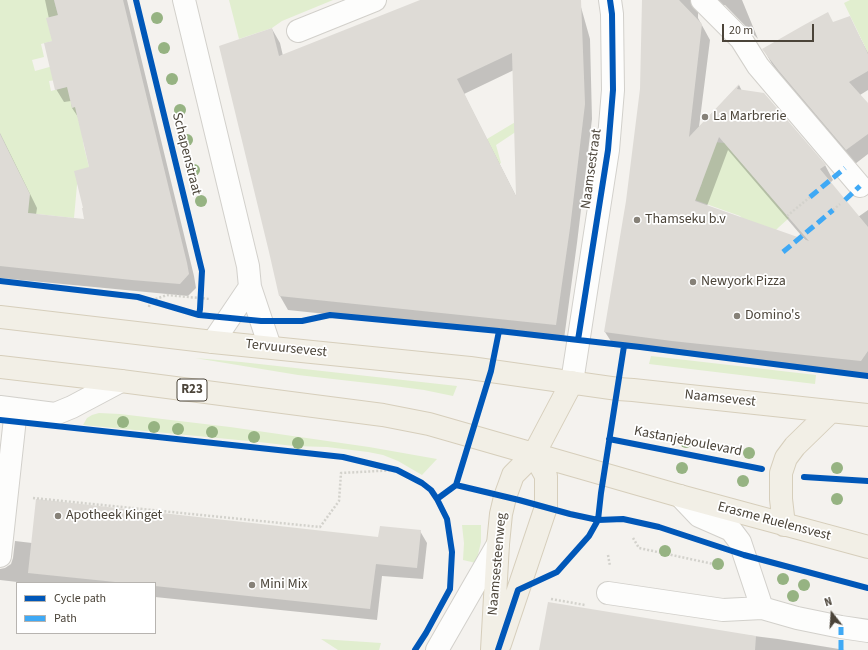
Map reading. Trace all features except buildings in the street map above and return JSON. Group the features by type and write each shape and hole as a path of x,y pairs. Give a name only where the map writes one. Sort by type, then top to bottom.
{"main road":[{"name":"Tervuursevest","path":"0,317 213,342 470,368 572,382"},
{"name":"R23","path":"0,366 383,415 429,424 534,454"},
{"name":"Naamsevest","path":"572,382 618,389 831,411 867,413"},
{"path":"534,454 572,382"},
{"path":"784,525 781,499 781,472 786,458 795,446 831,411"},
{"name":"Erasme Ruelensvest","path":"534,454 784,525 868,547"},
{"name":"Naamsesteenweg","path":"492,650 501,514 513,475 534,454 546,476 546,507 498,650"}],"street":[{"path":"184,0 248,266 250,286 270,347"},
{"path":"298,31 375,0"},
{"name":"Naamsestraat","path":"572,382 608,150 613,90 612,14 610,0"},
{"path":"702,0 741,39 758,66 860,186"},
{"path":"213,342 250,286"},
{"path":"0,556 7,495 5,470 8,408 55,414 72,407 121,381"},
{"name":"Erasme Ruelensvest","path":"680,496 700,516 731,530 740,542 762,608"},
{"path":"437,650 498,544"},
{"path":"608,592 723,610 762,608 797,618 868,631"}],"path":[{"path":"788,216 810,198"},
{"path":"147,300 167,295 215,300"},
{"path":"147,300 164,305"},
{"path":"147,300 148,312"},
{"path":"374,464 403,473"},
{"path":"7,495 320,527 339,501 341,473 397,470"},
{"path":"632,538 639,548 749,572"}],"green space":[{"path":"0,0 54,0 58,15 60,39 41,44 44,57 32,60 35,71 53,66 56,80 49,81 51,91 74,85 84,147 89,167 77,185 74,218 28,213 13,161 0,133"},
{"path":"229,0 333,0 282,21 272,28 239,39"},
{"path":"850,0 868,0 868,53 844,3"},
{"path":"517,121 517,131 496,145 501,163 475,179 462,154"},
{"path":"703,141 725,143 789,218 763,243 740,216 695,200 702,183"},
{"path":"651,356 816,375 815,384 649,364"},
{"path":"195,358 457,386 453,396 424,390 298,375"},
{"path":"99,413 120,414 230,427 369,447 437,459 422,475 398,461 383,455 368,452 83,425 87,418"},
{"path":"462,525 481,525 481,542 476,563 463,560 464,543"},
{"path":"321,639 381,643 379,650 338,650"}],"marked path":[{"path":"810,197 845,168"},
{"path":"845,200 860,186"},
{"path":"783,252 833,210"},
{"path":"841,627 841,650"}],"cycle path":[{"name":"Schapenstraat","path":"136,0 202,271 199,315"},
{"path":"578,340 608,150 613,90 612,14 610,0"},
{"path":"0,281 138,297 199,315 261,321 302,321 330,315 499,331 868,376"},
{"path":"437,499 456,485 491,371 499,331"},
{"path":"498,650 518,590 557,572 589,536 598,520 624,346"},
{"path":"0,420 343,457 397,470 422,483 431,490 447,519 452,552 450,589 415,650"},
{"name":"Kastanjeboulevard","path":"609,439 762,469"},
{"path":"804,477 868,481"},
{"path":"456,485 598,520 623,519 659,527 744,555 868,588"}],"place":[{"name":"La Marbrerie","path":"705,117"},
{"name":"Thamseku b.v","path":"637,220"},
{"name":"Newyork Pizza","path":"693,282"},
{"name":"Domino's","path":"737,316"},
{"name":"Apotheek Kinget","path":"58,516"},
{"name":"Mini Mix","path":"252,585"}]}
